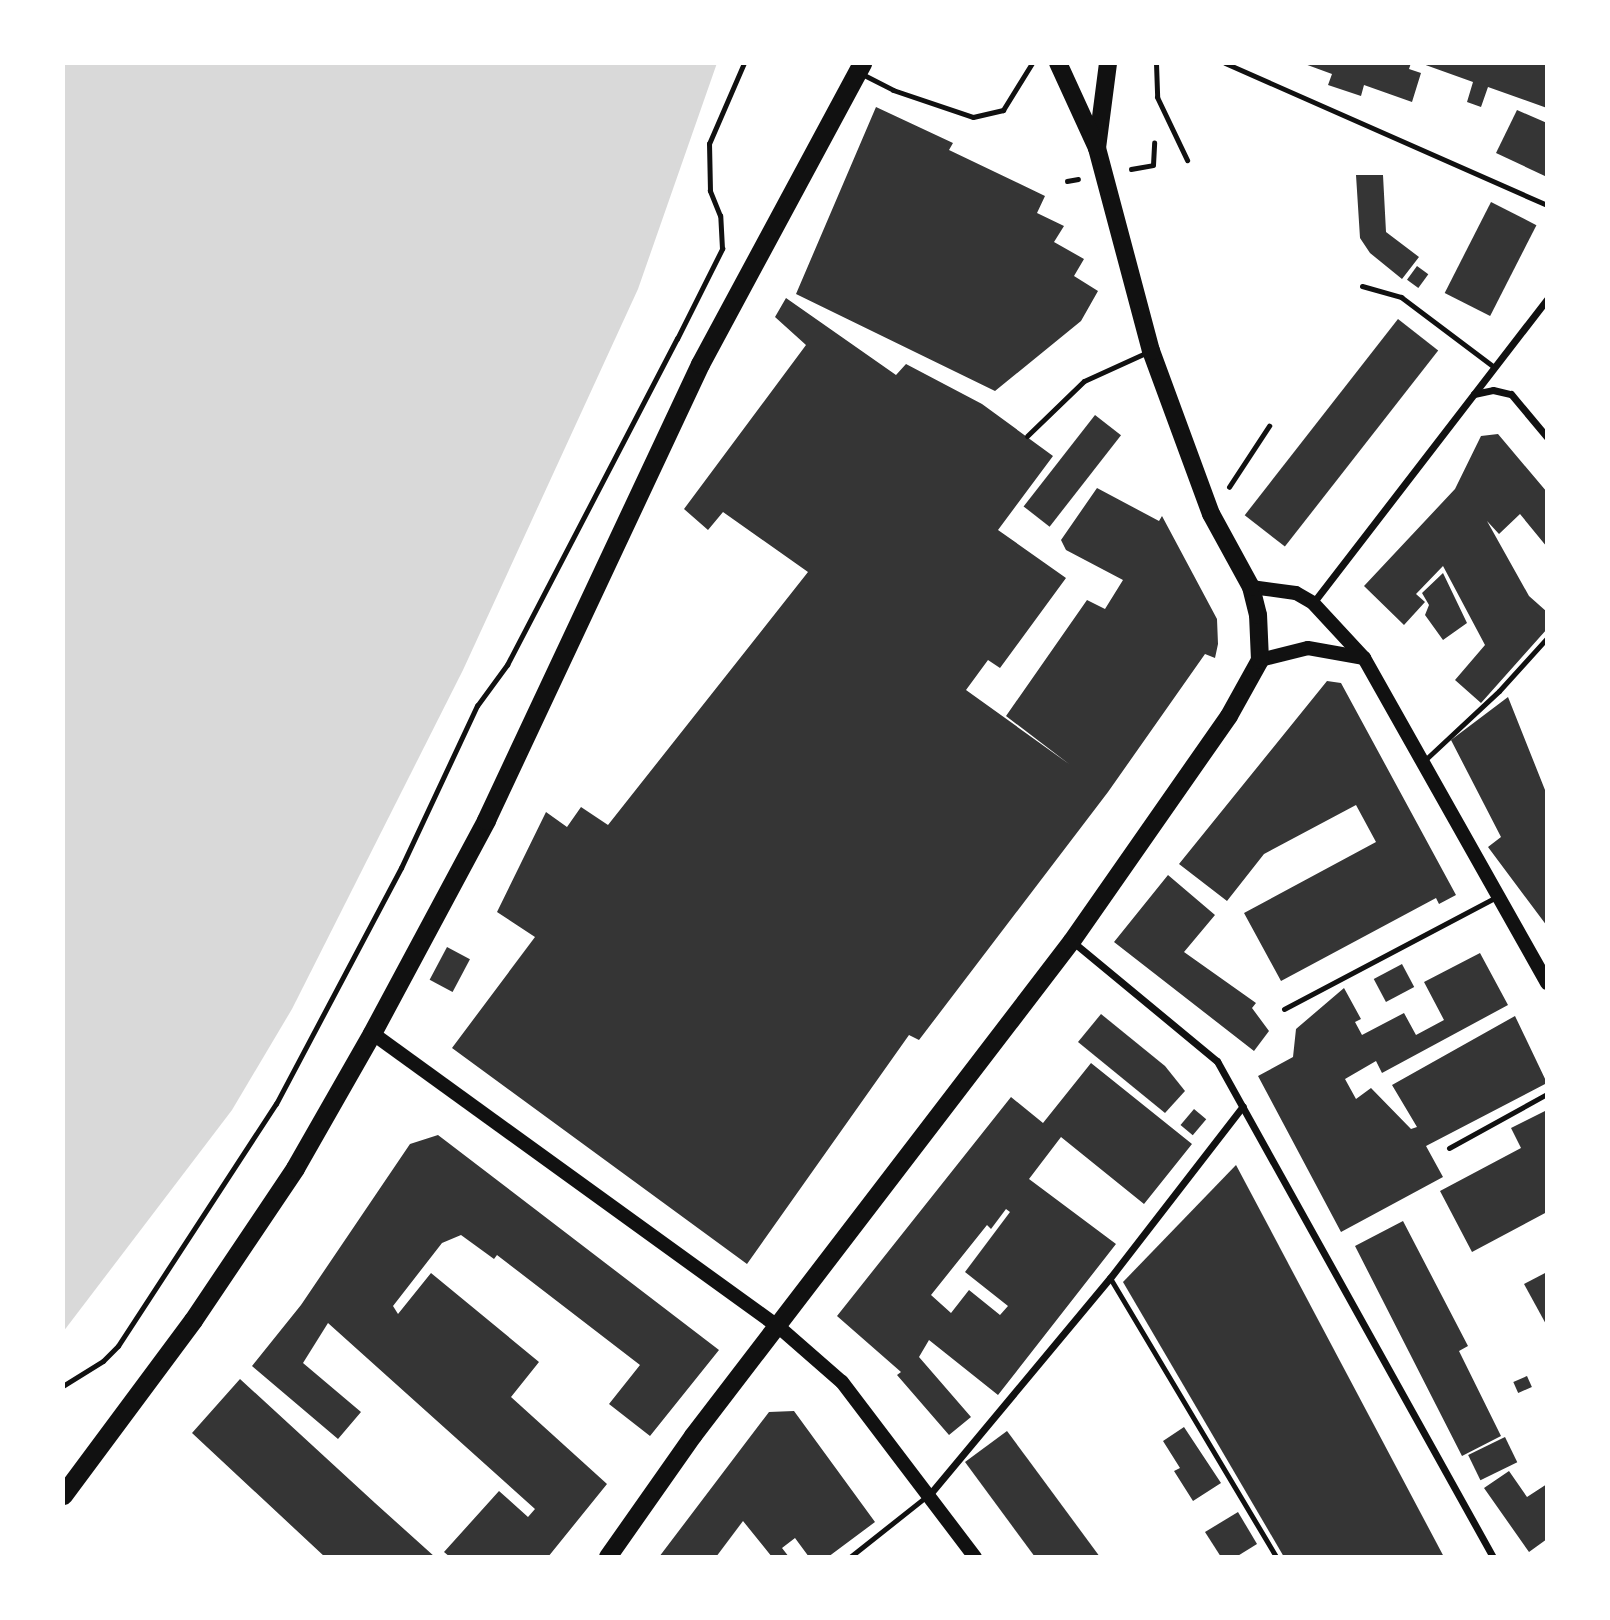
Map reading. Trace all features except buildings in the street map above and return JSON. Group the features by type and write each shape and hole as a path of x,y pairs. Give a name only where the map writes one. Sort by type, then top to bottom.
{"highway":[{"path":"63,1495 251,1233 372,1033 486,820 700,364 859,67"}],"main road":[{"path":"608,1557 693,1436 780,1328 1072,941 1229,716 1260,660 1258,615 1251,587 1211,514 1151,351 1097,148 1058,63"},
{"path":"1097,148 1108,63"},
{"path":"1251,587 1296,593 1313,604 1364,658 1425,760 1547,983"},
{"path":"1260,660 1308,648 1364,658"},
{"path":"372,1033 780,1328 842,1382 930,1494 975,1557"}],"street":[{"path":"1313,604 1547,299"},
{"path":"1473,394 1493,390 1511,394 1547,438"},
{"path":"1072,941 1217,1061 1493,1557"},
{"path":"930,1494 1110,1278 1243,1106"}],"lane":[{"path":"859,67 893,90 973,117 1003,110 1032,63"},
{"path":"1156,63 1157,97 1187,160"},
{"path":"1226,63 1547,205"},
{"path":"1362,286 1401,297 1494,367"},
{"path":"1027,436 1084,381 1151,351"},
{"path":"1425,760 1500,691 1547,638"},
{"path":"1284,1009 1498,895"},
{"path":"1449,1148 1547,1094"},
{"path":"1110,1278 1276,1557"},
{"path":"850,1557 930,1494"}],"path":[{"path":"63,1386 103,1361 118,1346 276,1104 401,868 477,706 506,665 713,269 723,235 710,191 709,144 744,63"},
{"path":"1211,514 1269,426"}],"shaded area":[{"path":"63,63 717,63 638,289 463,670 292,1009 232,1110 63,1332"}]}
